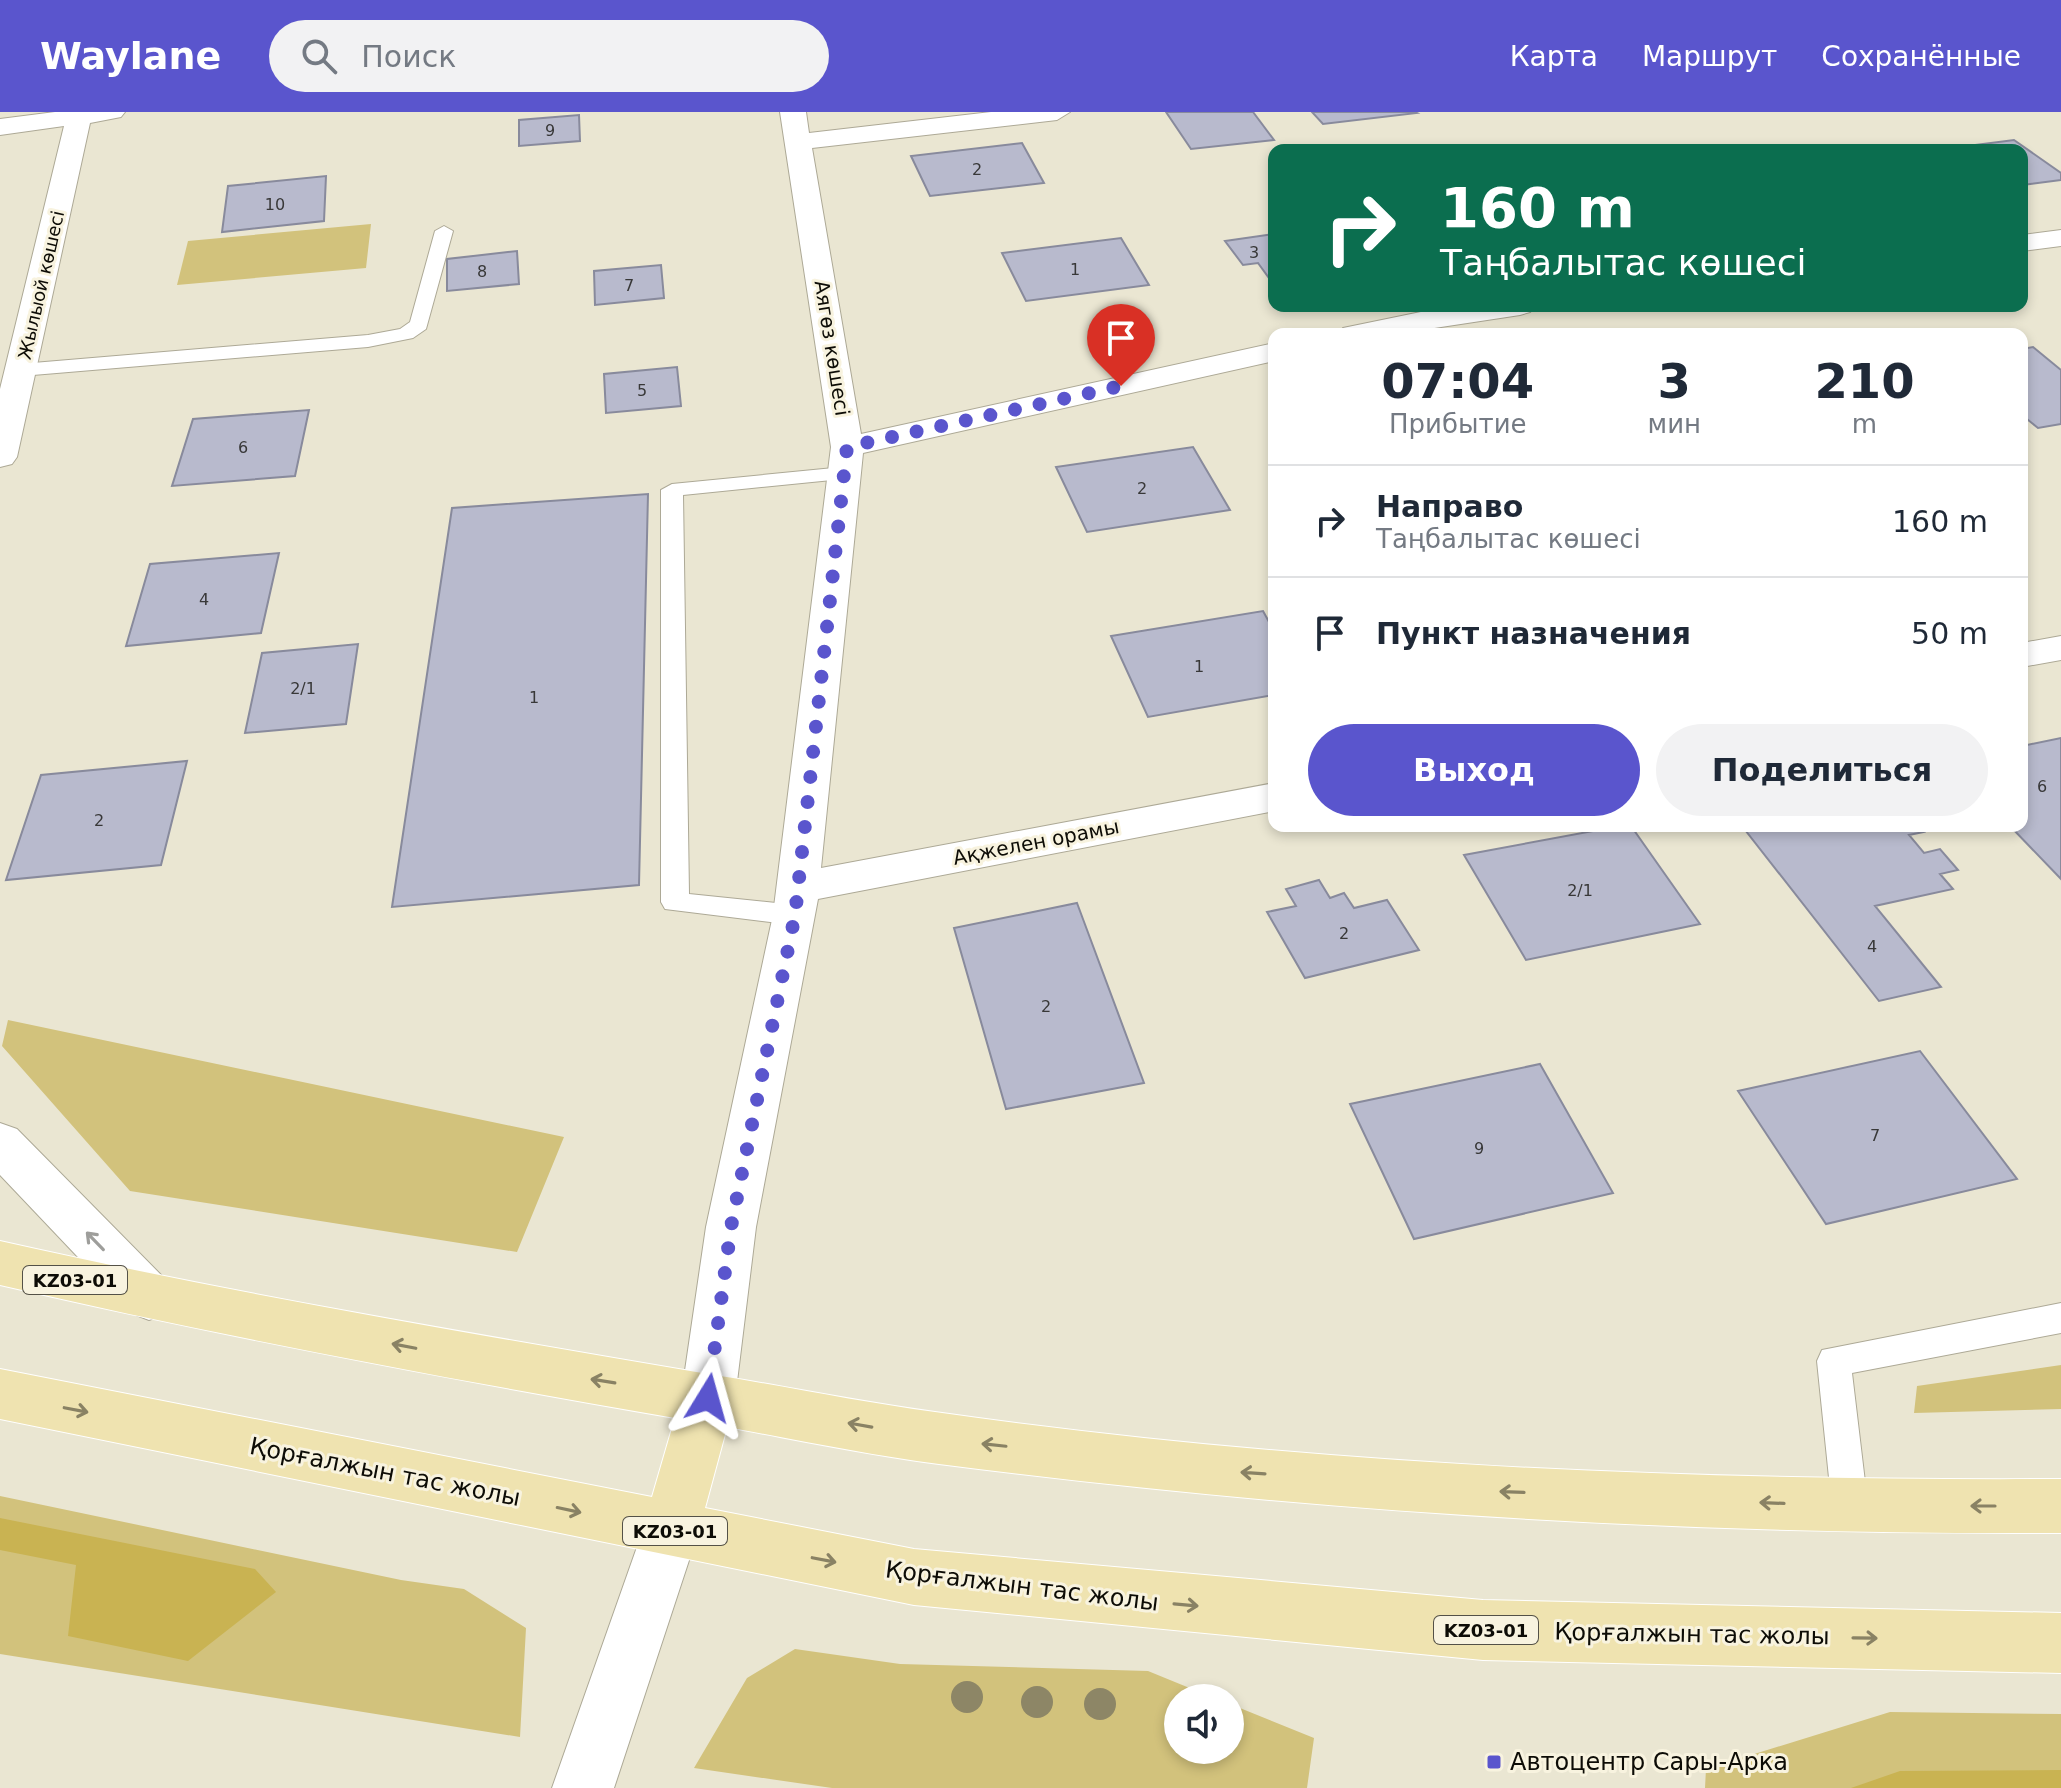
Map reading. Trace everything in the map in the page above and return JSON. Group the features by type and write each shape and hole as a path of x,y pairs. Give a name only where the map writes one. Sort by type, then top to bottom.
{"main road":[{"name":"KZ03-01","path":"0,1263 149,1297 480,1361 936,1438 1237,1472 1476,1491 1850,1507 2061,1506"},
{"name":"Қорғалжын тас жолы","path":"0,1394 914,1577 1178,1604 1468,1628 2061,1643"},
{"name":"Аягөз көшесі","path":"671,1530 708,1398"}],"street":[{"path":"0,127 112,112"},
{"path":"796,127 1057,112"},
{"name":"Жылыой көшесі","path":"1,452 80,114"},
{"name":"Аягөз көшесі","path":"708,1398 731,1227 797,901 845,460 796,127"},
{"path":"2028,242 2061,238"},
{"path":"1381,328 1473,312"},
{"path":"845,460 1268,354"},
{"path":"2028,654 2061,648"},
{"name":"Ақжелен орамы","path":"797,901 1268,798"},
{"path":"0,1143 149,1297"},
{"path":"583,1788 671,1530"}],"lane":[{"path":"21,370 368,341 406,334 419,325 444,231"},
{"path":"797,901 675,902 672,490 845,460"},
{"path":"1850,1507 1834,1361 2061,1318"}],"shaded area":[{"path":"371,224 366,268 177,285 188,241"},
{"path":"8,1020 564,1137 517,1252 130,1191 2,1046"},
{"path":"2061,1365 2061,1409 1914,1413 1917,1386"},
{"path":"0,1496 401,1580 464,1589 526,1628 520,1737 0,1654"},
{"path":"0,1518 255,1569 276,1592 188,1661 68,1636 76,1565 0,1550"},
{"path":"795,1649 900,1664 1148,1671 1180,1684 1164,1684 1164,1764 1244,1764 1244,1710 1314,1738 1307,1788 832,1788 694,1768 747,1678"},
{"path":"1890,1712 2061,1714 2061,1788 1705,1788 1706,1769"},
{"path":"2061,1770 2061,1788 1851,1788 1900,1771"}],"building":[{"path":"1166,112 1253,112 1274,140 1191,149"},
{"path":"1312,112 1415,112 1417,113 1323,124"},
{"path":"579,115 580,141 519,146 519,120"},
{"path":"2014,140 2020,144 1983,144"},
{"path":"1022,143 1044,183 930,196 911,156"},
{"path":"2028,150 2061,173 2061,180 2028,184"},
{"path":"326,176 324,221 222,232 228,186"},
{"path":"1268,235 1268,277 1258,263 1243,265 1225,241"},
{"path":"1121,238 1149,285 1026,301 1002,253"},
{"path":"517,251 519,284 447,291 447,259"},
{"path":"661,265 664,298 595,305 594,271"},
{"path":"2033,347 2061,370 2061,424 2038,428 2028,420 2028,348"},
{"path":"677,367 681,406 606,413 604,374"},
{"path":"309,410 295,476 172,486 193,419"},
{"path":"1193,447 1230,510 1087,532 1056,467"},
{"path":"648,494 639,885 392,907 452,508"},
{"path":"279,553 261,633 126,646 150,564"},
{"path":"1263,611 1268,620 1268,696 1148,717 1111,636"},
{"path":"358,644 346,724 245,733 262,653"},
{"path":"2061,738 2061,879 2016,832 2028,832 2028,745"},
{"path":"187,761 161,865 6,880 41,775"},
{"path":"1588,832 1635,832 1700,924 1526,960 1464,855"},
{"path":"1747,832 1924,832 1909,835 1924,853 1940,849 1958,870 1940,874 1953,889 1875,906 1941,987 1879,1001"},
{"path":"1319,880 1330,898 1344,893 1354,908 1387,900 1419,950 1305,978 1267,912 1296,906 1286,889"},
{"path":"1077,903 1144,1083 1006,1109 954,928"},
{"path":"1920,1051 2017,1179 1826,1224 1738,1091"},
{"path":"1540,1064 1613,1193 1414,1239 1350,1104"}],"place":[{"name":"Автоцентр Сары-Арка","path":"1494,1762"}],"route":[{"path":"708,1398 731,1227 795,915 847,447 1121,386"}]}
